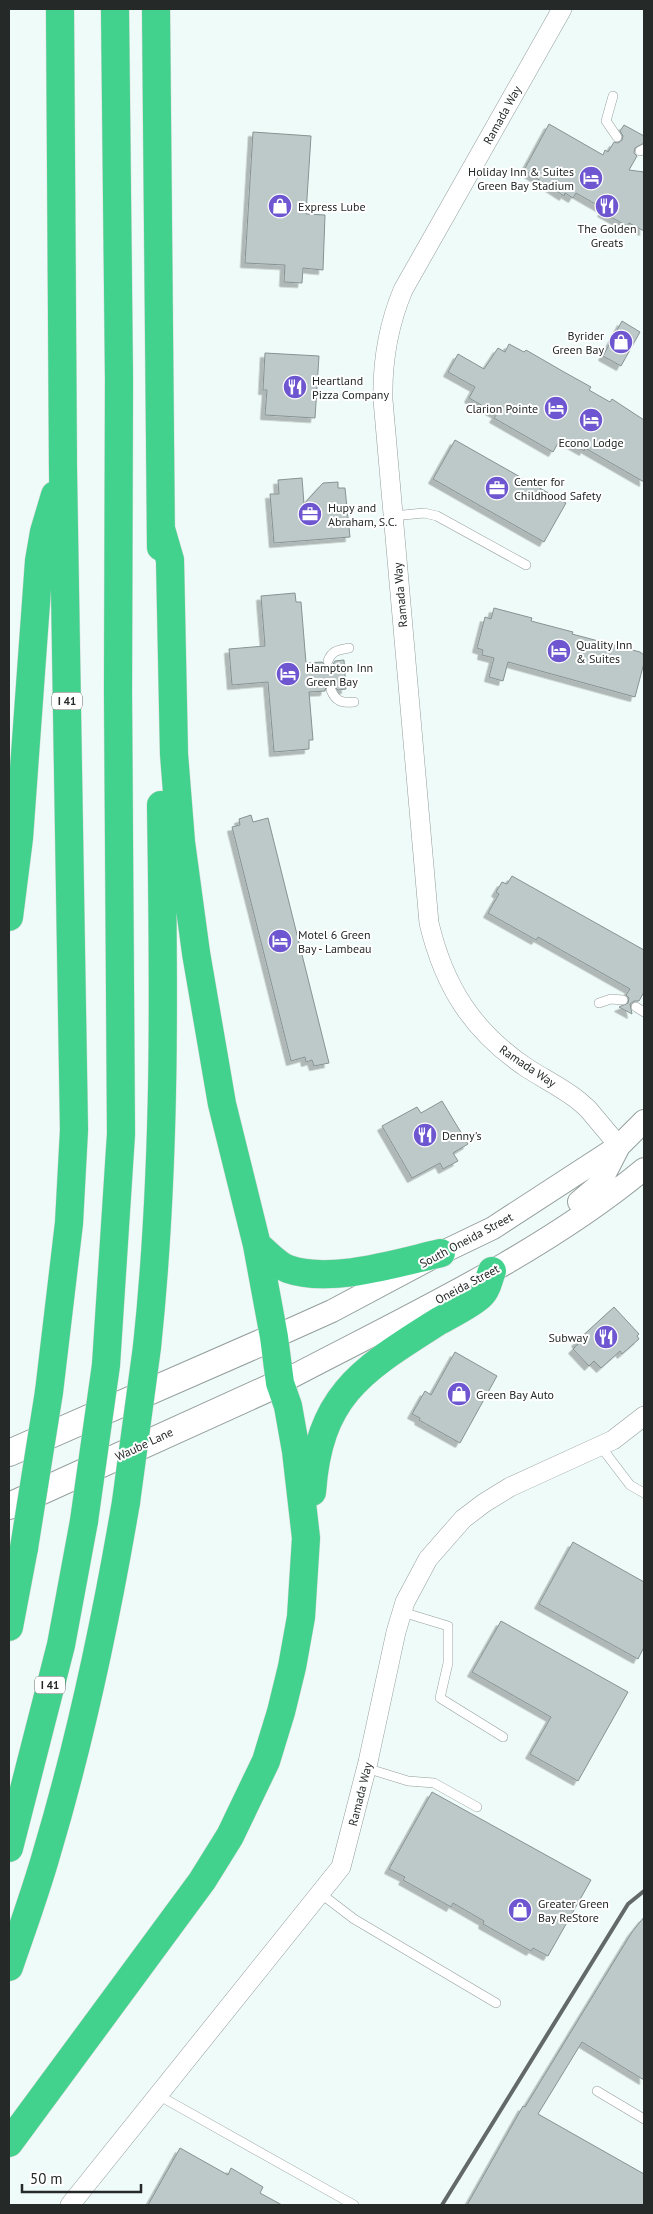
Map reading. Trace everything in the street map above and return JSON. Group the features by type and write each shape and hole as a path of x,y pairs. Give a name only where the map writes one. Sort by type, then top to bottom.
{"highway":[{"name":"I 41","path":"9,1627 24,1548 49,1392 69,1223 74,1130 63,470 60,9"},
{"name":"I 41","path":"9,1848 61,1646 84,1521 106,1365 121,1134 118,702 119,379 115,9"},
{"path":"9,1967 47,1852 74,1752 111,1590 126,1502 147,1347 158,1219 164,1070 160,744 161,529 156,9"},
{"path":"9,917 19,846 40,561 44,532 63,470"},
{"path":"161,529 170,560 174,754 181,842 196,953 222,1104 257,1245 274,1337 280,1382 288,1406 296,1451 306,1538"},
{"path":"257,1245 286,1268 312,1273 348,1273 441,1253"},
{"path":"9,2144 202,1881 230,1836 266,1761 290,1680 301,1617 306,1538 310,1519 314,1462 320,1438 329,1416 356,1380 404,1344 482,1295 492,1271"}],"main road":[{"path":"9,1453 274,1337"},
{"name":"Waube Lane","path":"9,1506 280,1382"}],"street":[{"name":"Ramada Way","path":"562,9 404,287 393,314 386,344 383,380 393,516 429,923 435,950 446,977 460,1003 480,1029 503,1051 528,1069 568,1092 588,1109 619,1146"},
{"name":"South Oneida Street","path":"274,1337 332,1311 441,1253 493,1228 619,1146 644,1121"},
{"path":"492,1271 520,1241 572,1208 599,1185 619,1146"},
{"name":"Oneida Street","path":"280,1382 492,1271 594,1206 643,1168"},
{"name":"Ramada Way","path":"70,2205 341,1867 366,1768 396,1632 414,1582 428,1559 444,1538 463,1519 484,1503 510,1487 601,1447 634,1426 644,1416"}],"lane":[{"path":"613,96 606,121 616,137"},
{"path":"393,516 424,513 437,516 526,565"},
{"path":"328,662 330,655 336,650 349,648"},
{"path":"331,690 334,698 342,703 354,702"},
{"path":"599,1003 623,1000"},
{"path":"601,1447 630,1484 644,1493"},
{"path":"402,1612 448,1626 448,1663 440,1698 502,1737"},
{"path":"366,1768 408,1782 434,1783 477,1807"},
{"path":"320,1893 354,1919 496,2003"},
{"path":"598,2092 644,2119"},
{"path":"158,2095 354,2205"}],"building":[{"name":"Holiday Inn & Suites Green Bay Stadium","path":"549,124 603,155 605,150 608,152 614,142 618,143 622,140 623,136 620,131 624,125 644,136 644,143 635,148 634,153 637,156 629,170 644,172 644,231 629,223 627,226 602,212 604,209 576,193 573,198 565,193 564,196 524,170"},
{"path":"253,132 311,136 306,214 325,215 323,270 303,268 302,283 284,282 285,265 245,263"},
{"path":"622,321 640,332 621,366 603,356"},
{"name":"Clarion Pointe","path":"509,344 524,352 526,350 591,387 589,390 610,402 612,399 644,420 644,482 585,448 584,451 561,438 553,452 494,418 497,414 469,398 475,387 448,372 458,354 484,369 498,348 505,352"},
{"path":"265,353 319,356 315,418 265,415 267,390 263,390"},
{"path":"455,440 566,503 544,542 433,479"},
{"path":"302,478 304,504 323,483 338,482 338,488 345,488 350,537 274,543 270,494 279,494 278,480"},
{"name":"Hampton Inn Green Bay","path":"295,593 296,602 301,602 306,663 322,662 328,667 332,666 335,661 344,660 346,689 338,690 331,684 326,686 325,691 309,692 313,740 309,740 309,749 274,752 268,682 232,685 229,649 265,646 261,596"},
{"name":"Quality Inn & Suites","path":"494,608 532,618 531,621 573,632 572,634 640,652 644,655 644,663 635,697 508,662 503,681 489,677 494,658 482,655 483,650 477,648 485,617 491,619"},
{"path":"251,815 253,822 268,818 329,1063 314,1066 312,1060 306,1062 305,1057 291,1061 232,827 240,825 239,819"},
{"path":"512,876 644,950 644,992 639,1001 634,1001 630,1004 632,1014 619,1007 628,1003 629,998 626,995 630,989 538,937 536,940 488,913 499,894 496,892 502,882 507,884"},
{"name":"Denny's","path":"442,1101 468,1144 453,1153 458,1161 443,1169 440,1163 412,1178 382,1126 417,1107 421,1113"},
{"path":"614,1307 639,1334 637,1336 639,1339 622,1354 620,1351 601,1368 594,1361 589,1366 573,1349 578,1344 576,1342"},
{"path":"455,1352 497,1376 460,1443 419,1420 420,1418 412,1414 425,1391 431,1395"},
{"path":"573,1542 644,1582 644,1647 638,1659 539,1604"},
{"path":"501,1621 628,1692 578,1781 530,1754 551,1717 472,1672"},
{"path":"432,1792 591,1880 548,1956 533,1948 531,1951 483,1924 484,1921 453,1903 451,1907 403,1880 405,1877 389,1869"},
{"path":"644,1917 644,2080 582,2042 538,2114 644,2174 644,2205 467,2205 523,2106 525,2107 632,1932"},
{"path":"180,2148 228,2175 231,2168 263,2187 260,2193 282,2205 148,2205"}],"railway":[{"path":"442,2205 628,1904 644,1891"}],"place":[{"name":"Holiday Inn & Suites Green Bay Stadium","path":"591,178"},
{"name":"Express Lube","path":"280,206"},
{"name":"The Golden Greats","path":"607,206"},
{"name":"Byrider Green Bay","path":"621,342"},
{"name":"Heartland Pizza Company","path":"295,387"},
{"name":"Clarion Pointe","path":"556,408"},
{"name":"Econo Lodge","path":"591,420"},
{"name":"Center for Childhood Safety","path":"497,488"},
{"name":"Hupy and Abraham, S.C.","path":"310,514"},
{"name":"Quality Inn & Suites","path":"559,651"},
{"name":"Hampton Inn Green Bay","path":"288,674"},
{"name":"Motel 6 Green Bay - Lambeau","path":"280,941"},
{"name":"Denny's","path":"425,1135"},
{"name":"Subway","path":"606,1337"},
{"name":"Green Bay Auto","path":"459,1394"},
{"name":"Greater Green Bay ReStore","path":"520,1910"}]}
